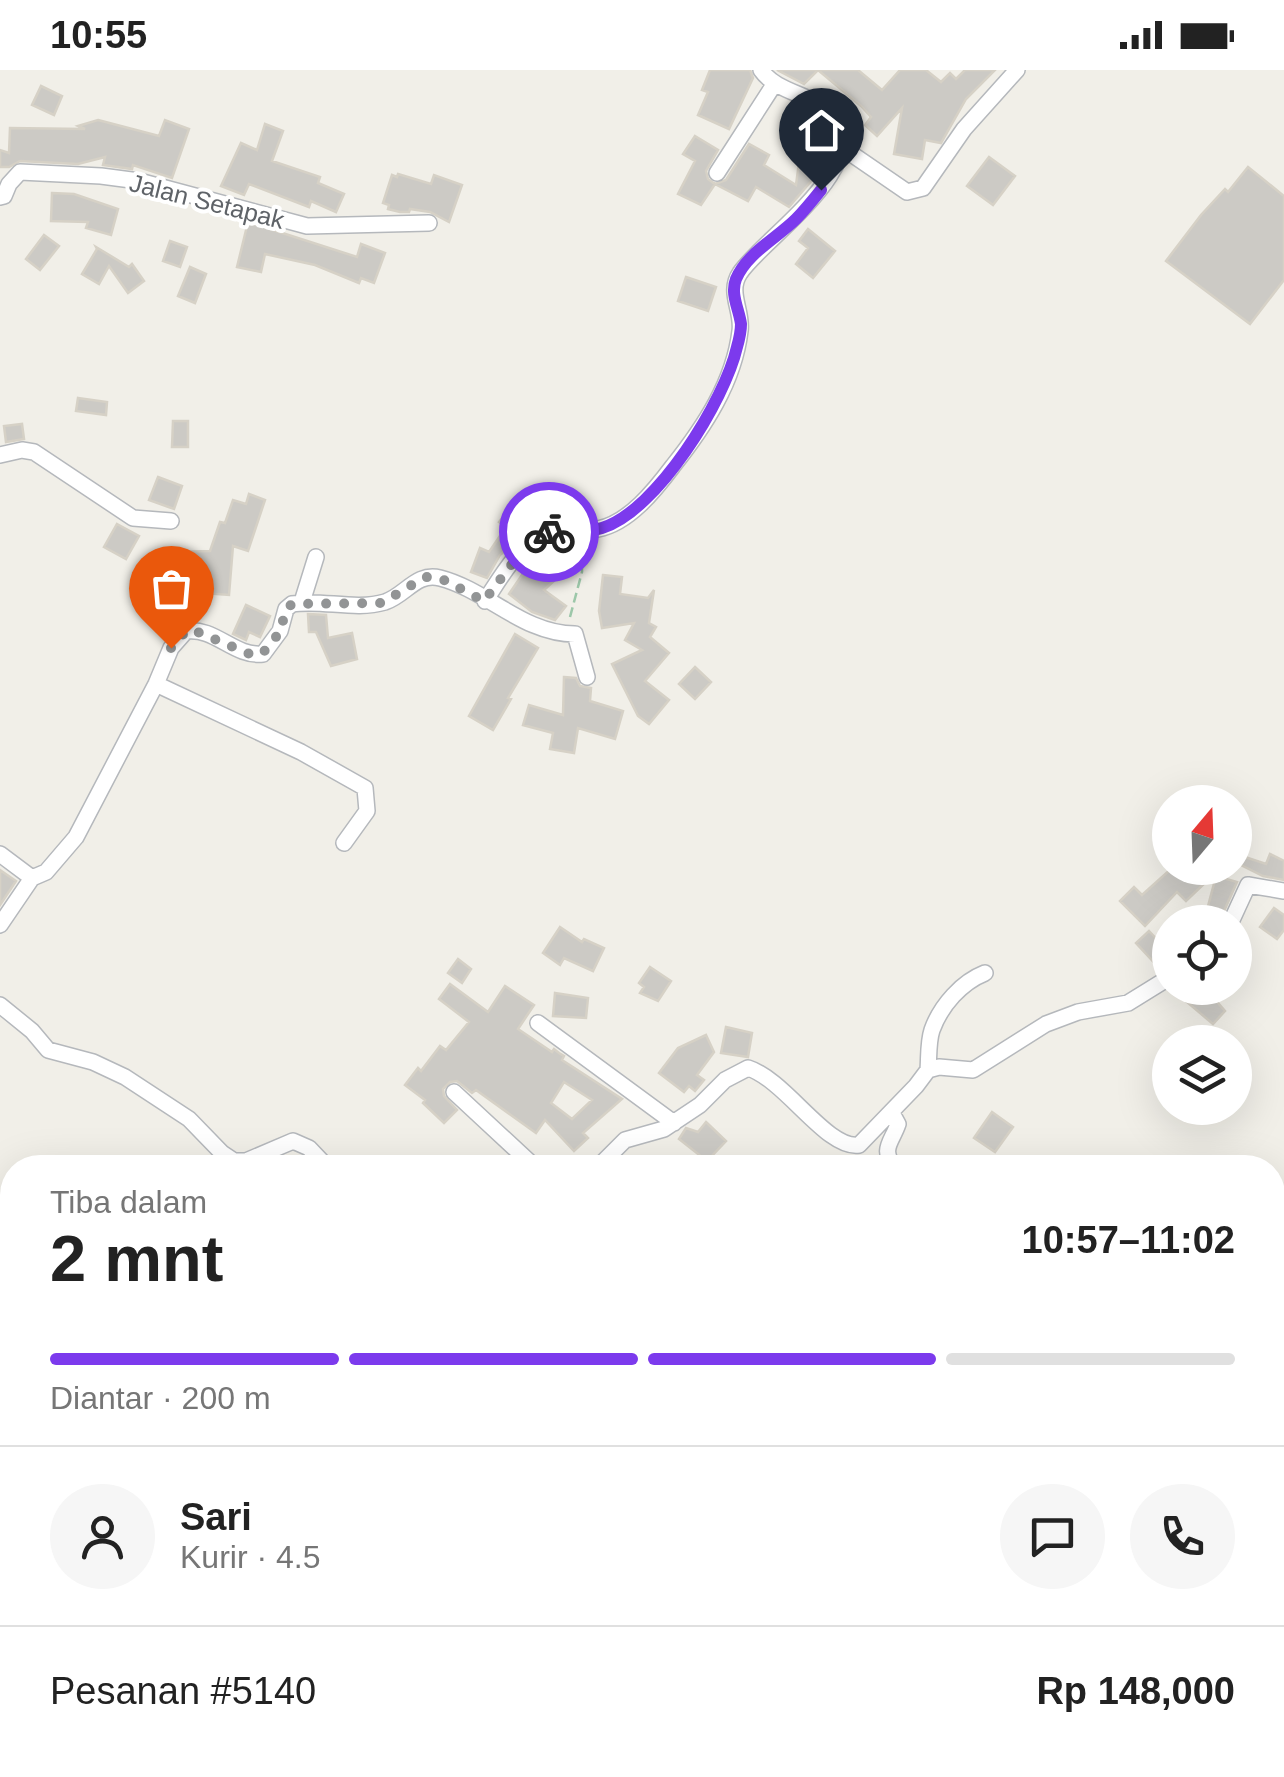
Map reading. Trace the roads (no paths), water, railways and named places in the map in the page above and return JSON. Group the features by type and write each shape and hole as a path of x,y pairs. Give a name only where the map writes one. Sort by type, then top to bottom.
{"street":[{"path":"484,601 507,567 547,532 602,528 634,508 673,467 721,394 741,327 734,293 737,277 755,254 795,220 821,190 840,146 840,130 834,116 775,83 761,70"},
{"path":"840,146 907,192 915,192 1016,70"},
{"path":"717,173 775,83"},
{"name":"Jalan Setapak","path":"0,197 20,172 72,174 138,181 307,226 428,223"},
{"path":"0,455 22,450 34,452 134,518 170,521"},
{"path":"302,602 316,557"},
{"path":"0,926 32,878 46,872 76,837 156,684 164,660 186,631 200,630 240,651 262,654 280,632 286,609 302,602 356,606 382,603 425,577 440,578 547,631 575,634 587,678"},
{"path":"156,684 301,752 365,788 366,811 344,843"},
{"path":"0,854 32,878"},
{"path":"1239,905 1248,885 1284,891"},
{"path":"928,1070 932,1030 966,980 985,973"},
{"path":"611,1155 625,1140 674,1123 700,1106 725,1080 748,1068 762,1072 785,1090 830,1135 846,1145 859,1145 928,1070 939,1066 973,1070 1046,1024 1078,1012 1128,1002 1152,988"},
{"path":"0,1005 48,1050 93,1062 189,1118 225,1155"},
{"path":"538,1023 674,1123"},
{"path":"454,1092 522,1155"},
{"path":"887,1155 898,1124 892,1112"},
{"path":"259,1155 294,1142 316,1155"}]}
